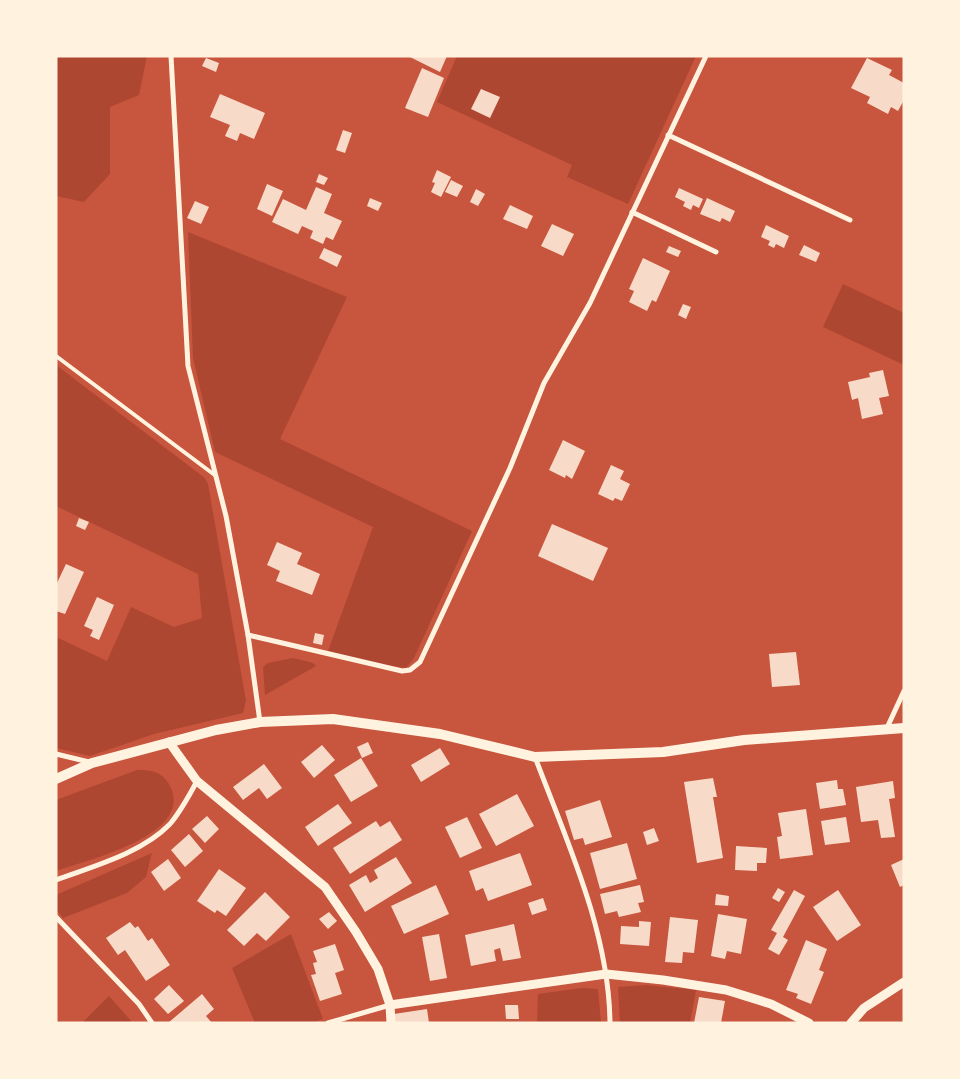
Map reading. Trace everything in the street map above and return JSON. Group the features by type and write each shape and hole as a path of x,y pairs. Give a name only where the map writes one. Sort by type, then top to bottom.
{"main road":[{"path":"56,779 92,763 216,730 260,722 333,719 440,734 535,757 663,752 744,740 904,728"}],"street":[{"path":"171,56 187,353 191,382 226,516 248,635 260,722"},
{"path":"248,635 402,671 410,670 416,665 510,468 542,389 590,303 706,56"},
{"path":"668,135 850,220"},
{"path":"632,212 716,252"},
{"path":"886,730 904,691"},
{"path":"169,742 197,781 325,887 356,932 378,969 390,1005 391,1023"},
{"path":"56,754 92,763"},
{"path":"535,757 588,898 610,995 610,1023"},
{"path":"56,880 106,861 151,839 177,815 197,781"},
{"path":"56,917 139,1004 152,1023"},
{"path":"328,1023 390,1005 606,974 664,980 726,990 771,1004 809,1023"},
{"path":"851,1023 864,1008 904,982"}],"lane":[{"path":"56,356 216,476"}],"shaded area":[{"path":"56,56 147,56 139,95 110,107 110,174 84,202 56,196"},
{"path":"457,56 696,56 628,204 567,177 572,165 437,102"},
{"path":"188,232 347,297 280,439 472,531 414,658 406,668 379,664 328,651 373,527 215,452 193,358"},
{"path":"843,284 904,313 904,365 823,327"},
{"path":"56,365 205,478 208,484 246,701 243,713 154,734 90,756 56,748 56,637 107,661 131,607 174,627 202,618 198,574 56,506"},
{"path":"293,658 313,663 316,666 265,695 263,667 268,663"},
{"path":"137,770 155,772 163,776 169,784 174,802 168,818 154,831 135,842 113,852 56,871 56,800"},
{"path":"152,853 146,877 127,893 63,918 56,909 56,895"},
{"path":"291,934 323,1019 311,1023 255,1023 232,968"},
{"path":"647,985 696,990 690,1023 620,1023 618,987"},
{"path":"582,988 598,989 601,1023 537,1023 538,994"},
{"path":"109,996 133,1023 82,1023"}],"building":[{"path":"408,56 447,56 440,72"},
{"path":"206,58 219,63 216,72 202,66"},
{"path":"867,58 892,70 889,75 904,83 904,100 898,111 891,107 888,114 867,103 870,97 851,88"},
{"path":"422,68 444,78 428,117 405,108"},
{"path":"481,89 500,97 490,118 471,109"},
{"path":"220,94 265,113 254,139 240,133 237,141 225,136 230,125 210,117"},
{"path":"343,130 352,133 345,153 336,150"},
{"path":"437,170 451,177 441,197 431,192 435,183 432,182"},
{"path":"319,174 328,178 324,185 316,182"},
{"path":"451,180 463,186 457,197 445,192"},
{"path":"267,184 283,191 272,216 257,209"},
{"path":"316,187 332,194 324,213 342,221 333,240 326,237 323,244 310,238 313,231 302,226 298,234 272,222 283,199 306,210"},
{"path":"679,188 703,199 699,208 693,205 691,210 683,206 685,202 675,197"},
{"path":"476,189 485,194 478,206 470,202"},
{"path":"370,198 382,203 378,211 367,206"},
{"path":"707,198 735,211 730,222 722,218 720,222 700,214"},
{"path":"195,201 209,207 201,224 187,218"},
{"path":"510,205 533,216 527,229 503,219"},
{"path":"552,224 574,234 563,256 541,246"},
{"path":"766,225 789,236 784,248 776,244 774,248 768,245 770,241 761,237"},
{"path":"804,245 820,253 816,262 799,255"},
{"path":"669,246 681,251 678,257 666,252"},
{"path":"324,248 342,256 337,267 319,258"},
{"path":"643,258 670,271 656,302 652,300 647,311 629,302 634,291 629,289"},
{"path":"683,304 691,307 686,319 678,315"},
{"path":"883,370 889,396 879,398 883,414 862,419 858,398 852,400 848,382 870,377 869,373"},
{"path":"563,440 585,451 572,479 566,475 565,478 549,470"},
{"path":"611,465 624,471 620,479 630,484 622,501 615,498 613,501 598,494"},
{"path":"79,518 89,522 85,530 76,526"},
{"path":"552,524 608,548 593,581 538,556"},
{"path":"277,542 302,553 297,564 320,574 312,595 276,581 280,571 267,565"},
{"path":"66,564 84,572 65,614 56,611 56,585"},
{"path":"97,597 114,605 99,640 90,636 93,630 84,626"},
{"path":"315,633 324,635 322,645 313,643"},
{"path":"796,652 800,685 772,687 769,654"},
{"path":"368,742 373,753 362,758 357,747"},
{"path":"322,745 335,760 314,778 301,762"},
{"path":"440,748 450,764 421,782 411,765"},
{"path":"361,758 378,786 351,802 334,775"},
{"path":"264,764 282,788 267,799 259,788 243,800 233,787"},
{"path":"713,778 717,797 713,797 723,858 697,863 684,782"},
{"path":"837,780 838,789 843,789 846,805 820,809 816,783"},
{"path":"893,781 895,798 889,799 895,837 881,838 878,820 861,822 856,787"},
{"path":"517,794 534,826 496,846 479,814"},
{"path":"600,800 612,837 585,845 583,838 574,840 565,811"},
{"path":"338,804 352,823 318,846 305,827"},
{"path":"806,809 813,855 780,859 777,837 782,836 778,813"},
{"path":"207,816 219,829 205,843 192,829"},
{"path":"467,817 482,848 460,858 445,827"},
{"path":"846,817 850,842 825,845 821,821"},
{"path":"376,821 380,827 390,821 402,840 350,874 333,848"},
{"path":"654,828 659,841 647,845 643,832"},
{"path":"189,834 203,851 185,867 171,850"},
{"path":"627,843 637,879 600,889 590,853"},
{"path":"736,846 767,848 766,863 757,863 757,871 735,870"},
{"path":"520,853 532,885 488,901 483,888 476,891 469,871"},
{"path":"396,857 412,883 365,912 349,885 366,875 370,883 378,878 374,870"},
{"path":"168,859 181,878 164,891 151,872"},
{"path":"904,859 904,885 900,887 891,865"},
{"path":"219,869 246,888 226,916 217,910 215,913 197,901"},
{"path":"436,885 449,914 404,934 391,906"},
{"path":"640,885 644,902 638,903 641,912 619,917 617,911 605,914 600,894"},
{"path":"778,888 785,892 779,902 772,898"},
{"path":"794,890 805,896 783,937 788,940 779,955 768,949 777,933 771,930"},
{"path":"838,890 861,925 837,941 813,907"},
{"path":"265,892 290,917 266,941 257,933 244,946 227,930"},
{"path":"716,894 729,896 728,906 715,905"},
{"path":"543,898 547,910 532,915 528,903"},
{"path":"329,912 337,921 328,929 319,919"},
{"path":"718,914 747,919 741,954 727,951 725,959 711,956"},
{"path":"670,917 698,920 694,953 683,952 682,963 665,962"},
{"path":"639,921 651,922 649,946 620,944 621,926 639,927"},
{"path":"130,922 135,928 138,926 148,941 152,938 170,965 146,981 125,950 118,955 106,938"},
{"path":"514,924 521,958 503,961 500,948 494,950 496,961 471,966 465,935"},
{"path":"439,934 447,978 430,981 422,937"},
{"path":"806,940 827,949 819,970 824,972 811,1004 796,998 798,994 786,990"},
{"path":"335,944 344,970 335,973 342,994 320,1001 311,975 316,974 313,963 317,962 313,951"},
{"path":"169,985 184,1001 168,1014 154,999"},
{"path":"202,994 214,1009 206,1016 212,1023 168,1023"},
{"path":"699,997 725,1001 721,1023 694,1023"},
{"path":"505,1005 518,1005 519,1019 506,1019"},
{"path":"427,1009 429,1023 395,1023 394,1014"}]}
